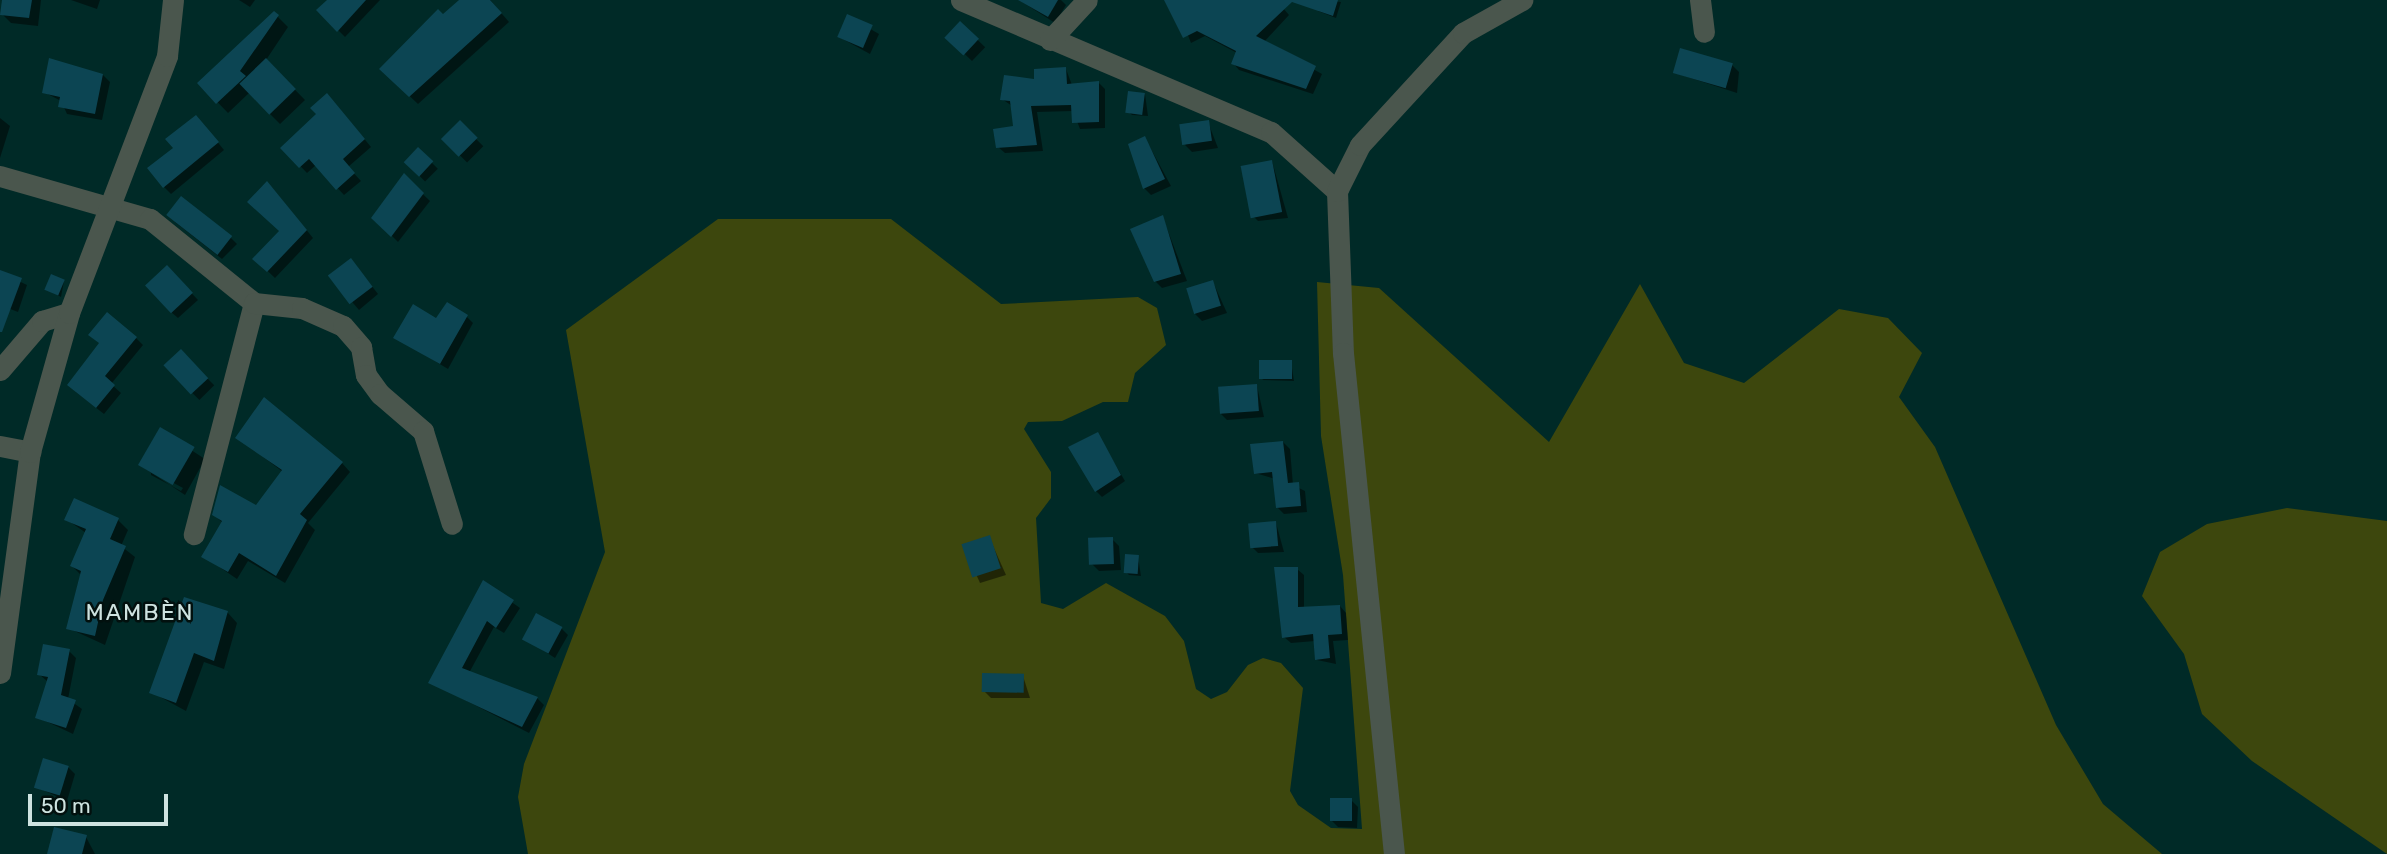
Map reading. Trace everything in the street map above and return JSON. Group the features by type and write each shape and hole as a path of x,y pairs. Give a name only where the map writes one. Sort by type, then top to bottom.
{"street":[{"path":"0,673 30,452 69,313 111,211 167,56 173,0"},
{"path":"961,0 1271,132 1337,191"},
{"path":"1050,40 1087,0"},
{"path":"1394,854 1341,333 1337,191 1360,145 1463,33 1522,0"},
{"path":"1700,0 1704,32"},
{"path":"0,176 111,211 150,219 254,303 302,308 343,326 360,347 366,375 380,394 423,431 452,523"},
{"path":"194,534 254,303"},
{"path":"0,370 42,321 69,313"},
{"path":"0,446 30,452"}],"green space":[{"path":"718,219 891,219 1001,304 1138,297 1157,308 1166,345 1135,373 1128,402 1103,402 1062,421 1028,422 1024,429 1051,472 1051,498 1036,518 1041,603 1063,609 1106,583 1165,616 1184,641 1196,689 1211,699 1227,692 1248,665 1263,658 1281,663 1303,688 1290,791 1298,805 1331,828 1362,829 1343,575 1321,436 1317,282 1379,288 1549,442 1640,284 1684,363 1744,383 1839,309 1888,318 1922,353 1899,397 1935,447 2056,725 2103,804 2162,854 528,854 518,797 524,764 605,552 566,330"},
{"path":"2287,508 2387,521 2387,854 2252,761 2202,714 2184,654 2142,596 2160,552 2207,524"}],"building":[{"path":"2,0 32,0 29,18 0,15"},
{"path":"327,0 366,0 337,32 316,10"},
{"path":"459,0 490,0 502,13 409,97 379,69 438,9 443,14"},
{"path":"1018,0 1058,0 1048,17"},
{"path":"1164,0 1338,0 1333,16 1292,2 1256,36 1316,66 1306,89 1231,64 1236,51 1197,31 1183,38"},
{"path":"274,11 279,15 240,71 246,76 216,104 197,83"},
{"path":"847,14 873,25 863,48 837,37"},
{"path":"960,21 979,39 963,56 944,38"},
{"path":"1680,48 1733,63 1726,88 1673,73"},
{"path":"49,58 103,74 95,114 58,107 60,97 42,93"},
{"path":"266,58 296,89 269,115 239,84"},
{"path":"1066,67 1067,84 1099,81 1099,122 1072,123 1071,105 1031,106 1037,145 996,148 993,129 1013,126 1010,101 1000,100 1004,75 1034,79 1034,69"},
{"path":"1128,91 1145,93 1142,115 1125,113"},
{"path":"327,93 365,139 343,159 355,173 336,190 309,159 299,168 280,148 316,114 310,108"},
{"path":"196,115 219,142 163,188 147,168 173,148 165,139"},
{"path":"460,120 478,138 459,157 441,139"},
{"path":"1209,120 1212,141 1182,145 1179,124"},
{"path":"1145,136 1165,179 1143,189 1128,144"},
{"path":"418,147 433,161 419,177 404,162"},
{"path":"1272,160 1282,212 1251,218 1241,166"},
{"path":"404,173 424,193 391,237 371,218"},
{"path":"267,181 307,230 267,272 252,259 279,231 247,202"},
{"path":"181,196 232,236 217,255 166,215"},
{"path":"1163,215 1181,274 1154,282 1130,229"},
{"path":"351,258 373,287 350,304 328,275"},
{"path":"167,265 193,293 171,313 145,285"},
{"path":"0,270 22,278 2,332 0,332"},
{"path":"51,274 65,280 58,296 44,290"},
{"path":"1213,280 1221,306 1194,314 1186,288"},
{"path":"447,302 468,315 440,364 393,338 413,304 436,318"},
{"path":"107,312 137,337 105,376 115,385 96,408 67,385 99,343 88,335"},
{"path":"181,349 208,378 191,395 163,365"},
{"path":"1259,360 1292,360 1292,379 1259,379"},
{"path":"1257,384 1259,411 1220,414 1218,387"},
{"path":"264,397 343,462 300,514 307,520 276,576 239,553 228,572 201,557 222,521 212,515 220,485 256,505 282,470 235,438"},
{"path":"160,427 195,447 173,485 138,465"},
{"path":"1098,432 1121,475 1095,492 1068,447"},
{"path":"1283,441 1288,483 1299,482 1301,506 1276,508 1272,472 1254,474 1250,444"},
{"path":"74,498 119,518 110,539 126,546 103,600 95,636 66,629 81,571 70,566 86,529 64,520"},
{"path":"1276,521 1278,546 1250,548 1248,523"},
{"path":"990,535 1001,568 972,578 961,544"},
{"path":"1113,537 1114,564 1089,565 1088,538"},
{"path":"1125,554 1139,555 1138,574 1124,573"},
{"path":"1274,567 1298,567 1298,607 1340,605 1342,634 1328,635 1330,658 1315,660 1313,634 1282,638"},
{"path":"483,580 514,600 496,628 487,621 462,668 538,697 522,727 428,683"},
{"path":"184,597 228,611 214,661 194,653 176,703 149,693"},
{"path":"536,613 562,627 548,654 522,639"},
{"path":"43,644 70,649 61,695 76,700 66,728 35,718 48,677 37,675"},
{"path":"982,673 1024,674 1024,693 982,692"},
{"path":"43,758 69,766 60,796 34,788"},
{"path":"1330,798 1352,798 1352,821 1330,821"},
{"path":"54,827 87,835 82,854 47,854"}],"district":[{"name":"MAMBÈN","path":"140,612"}]}
